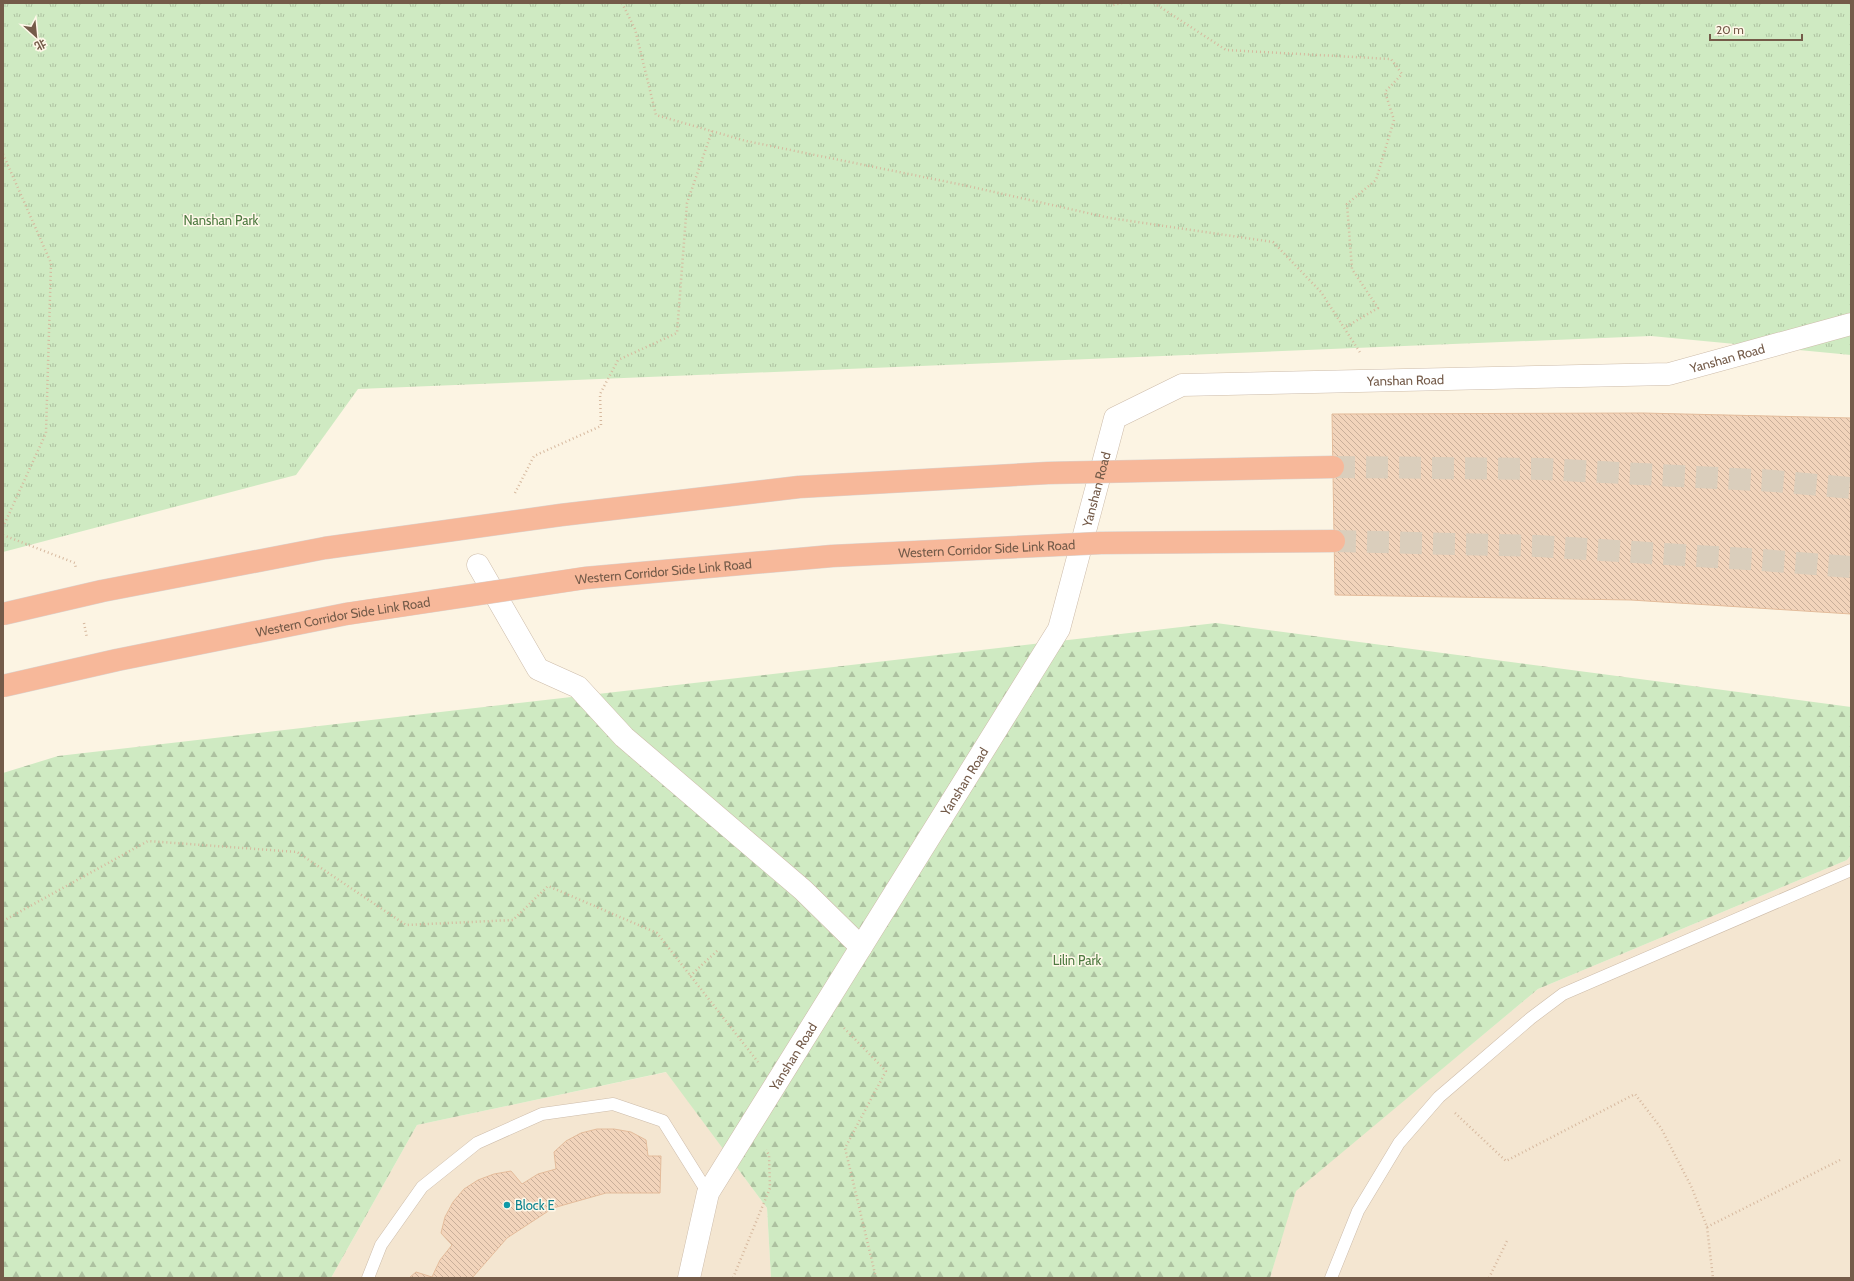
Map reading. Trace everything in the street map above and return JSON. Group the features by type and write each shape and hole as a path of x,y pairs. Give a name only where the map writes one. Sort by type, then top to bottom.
{"highway":[{"path":"3,614 102,590 325,548 562,514 799,487 1048,473 1333,467"},
{"name":"Western Corridor Side Link Road","path":"3,686 117,660 346,614 586,578 832,556 1053,545 1101,543 1334,541"}],"street":[{"name":"Yanshan Road","path":"689,1278 708,1193 1059,629 1115,418 1182,385 1669,374 1851,324"},
{"path":"478,565 538,669 578,687 624,737 803,890 861,947"}],"lane":[{"path":"1331,1278 1358,1211 1398,1143 1439,1097 1531,1018 1563,994 1851,870"},
{"path":"368,1278 381,1245 422,1187 477,1143 542,1114 613,1104 662,1122 708,1193"}],"path":[{"path":"622,3 635,29 656,115 746,141 963,185 1110,218 1273,242 1321,292 1377,380"},
{"path":"1110,3 1122,3"},
{"path":"1154,3 1226,50 1391,59 1402,74 1385,92 1394,120 1376,180 1347,204 1352,269 1378,308 1344,328"},
{"path":"513,497 534,456 601,426 600,394 618,360 677,333 687,203 712,131"},
{"path":"3,154 51,263 46,433 3,527"},
{"path":"3,921 148,840 297,852 406,925 513,920 548,886 657,933 775,1084"},
{"path":"690,976 718,950"},
{"path":"824,1007 886,1071 845,1148 876,1278"},
{"path":"1439,1097 1506,1161 1635,1094 1661,1128 1692,1188 1707,1227 1712,1278"},
{"path":"733,1278 770,1188 769,1155 751,1124"},
{"path":"1707,1227 1840,1160"},
{"path":"1489,1278 1507,1241"}],"shaded area":[{"path":"1851,855 1851,1278 1270,1278 1295,1191 1538,989 1847,860"},
{"path":"667,1072 767,1208 771,1278 331,1278 417,1125"}],"green space":[{"name":"Nanshan Park","path":"3,3 1851,3 1851,355 1651,336 358,389 296,475 3,552"},
{"name":"Lilin Park","path":"1216,623 1851,707 1851,855 1847,860 1538,989 1296,1191 1270,1278 771,1278 767,1208 666,1072 417,1125 331,1278 3,1278 3,773 58,756"}],"building":[{"path":"1643,413 1851,418 1851,614 1631,600 1335,595 1332,414"},
{"name":"Block E","path":"597,1129 614,1129 631,1132 646,1140 648,1156 661,1156 660,1193 606,1193 553,1208 507,1238 472,1278 409,1278 416,1272 432,1277 440,1260 452,1245 441,1233 445,1217 453,1202 464,1189 478,1180 494,1174 511,1171 522,1184 538,1174 556,1169 554,1152 566,1141 581,1133"}],"tunnel":[{"path":"1333,467 1545,469 1774,481 1851,488"},
{"path":"1334,541 1538,546 1851,567"}],"place":[{"name":"Block E","path":"507,1205"}]}
